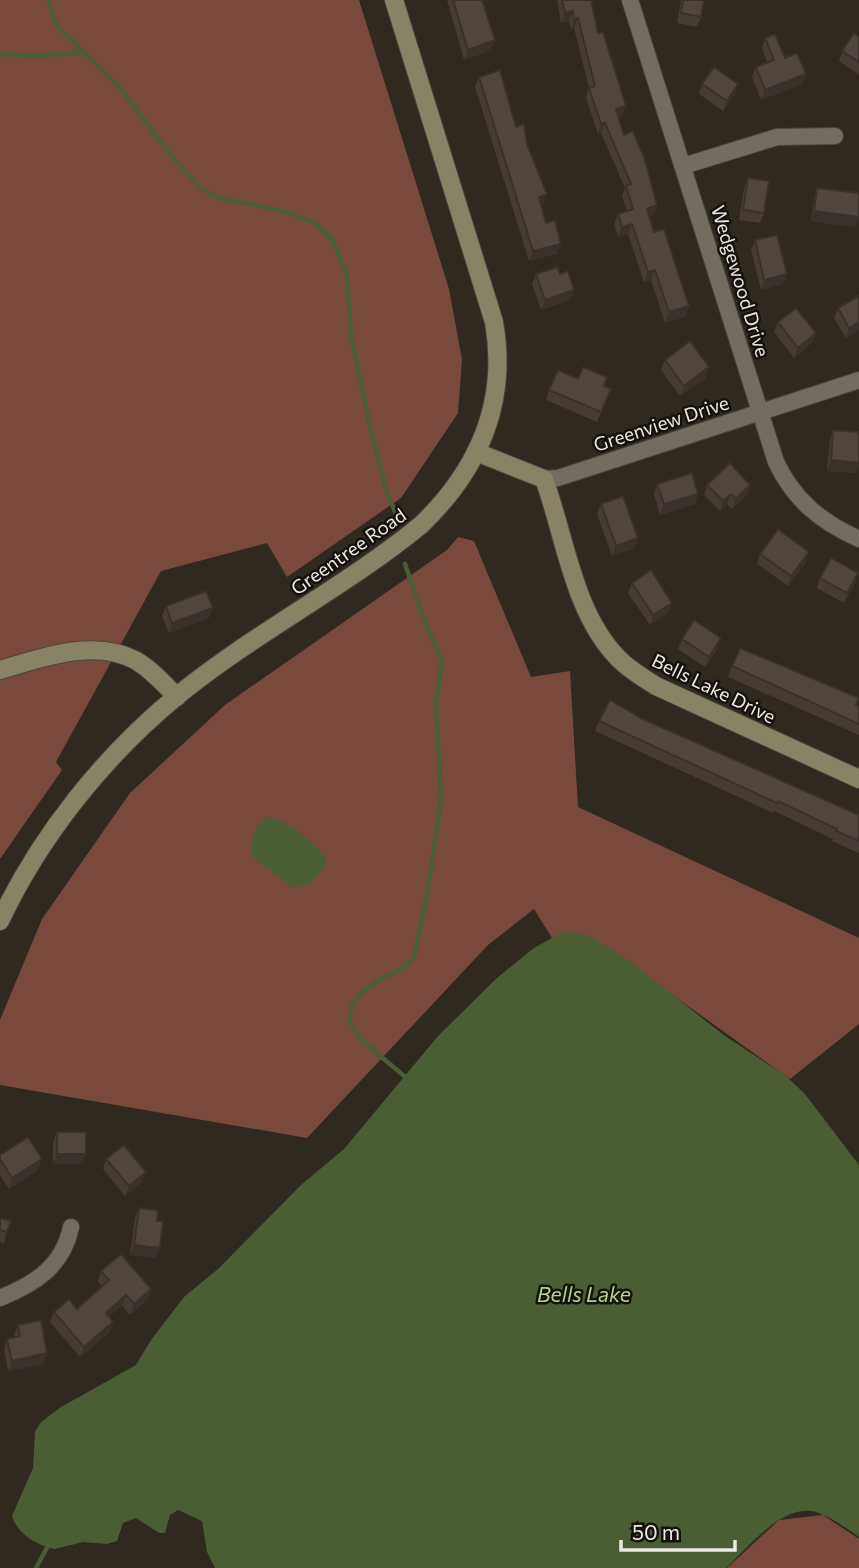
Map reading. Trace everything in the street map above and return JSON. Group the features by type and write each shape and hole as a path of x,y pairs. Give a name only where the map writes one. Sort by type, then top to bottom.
{"street":[{"name":"Greentree Road","path":"0,921 38,853 61,821 129,741 177,696 415,530 447,499 475,452 497,394 494,322 394,0"},
{"name":"Wedgewood Drive","path":"630,0 776,462 794,495 826,522 859,539"},
{"path":"683,166 777,137 835,136"},
{"name":"Greenview Drive","path":"544,479 558,478 859,380"},
{"path":"475,452 544,479"},
{"name":"Bells Lake Drive","path":"544,479 583,599 598,631 617,657 656,686 859,779"},
{"path":"0,670 61,654 104,652 121,655 143,666 177,696"},
{"path":"0,1298 49,1271 67,1245 71,1227"}],"shaded area":[{"path":"0,0 359,0 449,289 462,360 458,413 401,498 287,577 267,543 161,571 56,762 62,770 0,859"},
{"path":"458,537 474,541 531,677 570,671 578,807 859,938 859,1024 790,1079 590,936 552,938 534,909 488,945 307,1138 0,1085 0,1020 42,919 130,793 225,705 447,550"},
{"path":"823,1515 859,1539 859,1568 727,1568 779,1520"}],"water":[{"path":"266,817 291,827 326,858 326,865 310,884 292,887 252,857 253,835"},
{"name":"Bells Lake","path":"564,931 590,936 627,959 725,1036 786,1076 805,1094 859,1165 859,1537 827,1517 816,1512 803,1511 778,1520 726,1568 215,1568 207,1552 202,1521 178,1510 170,1515 165,1533 159,1533 136,1518 123,1523 117,1541 107,1544 83,1542 55,1549 35,1542 23,1534 12,1516 33,1468 35,1432 41,1422 61,1407 136,1365 151,1340 184,1297 218,1269 301,1185 344,1149 438,1036 498,977 534,948"}],"building":[{"path":"453,0 482,0 495,40 468,50"},
{"path":"562,0 591,0 598,33 603,32 626,106 616,109 624,135 633,131 645,160 657,205 647,209 654,232 664,229 689,306 669,312 655,270 648,272 632,224 622,227 618,214 633,209 626,186 631,184 605,123 601,124 589,88 595,86 578,18 574,19 573,11 565,13"},
{"path":"683,0 704,0 701,17 681,13"},
{"path":"854,33 859,37 859,62 842,51"},
{"path":"775,34 785,58 797,53 806,74 765,90 756,67 774,60 765,38"},
{"path":"714,67 738,84 727,101 702,84"},
{"path":"500,70 516,127 524,124 527,144 547,194 539,197 546,223 555,220 561,244 533,251 479,77"},
{"path":"748,178 769,181 764,213 743,210"},
{"path":"817,188 859,193 859,217 814,211"},
{"path":"777,235 787,274 764,280 755,240"},
{"path":"557,267 560,274 568,271 574,290 545,300 536,274"},
{"path":"859,296 859,322 849,328 838,308"},
{"path":"796,308 816,333 798,348 778,322"},
{"path":"690,341 709,367 684,386 665,360"},
{"path":"583,367 607,377 604,386 611,389 601,412 549,390 558,370 578,379"},
{"path":"833,430 859,432 859,463 831,460"},
{"path":"730,463 750,485 736,499 731,494 723,501 707,485"},
{"path":"692,473 698,494 664,504 657,484"},
{"path":"623,496 638,538 616,546 601,504"},
{"path":"778,529 809,552 791,576 760,554"},
{"path":"831,558 858,573 847,593 820,578"},
{"path":"651,570 672,603 653,615 632,583"},
{"path":"206,591 213,608 172,623 166,606"},
{"path":"694,620 721,638 709,657 682,639"},
{"path":"740,648 859,698 856,705 859,707 859,724 732,666"},
{"path":"610,700 643,719 859,815 859,841 778,801 777,803 599,721"},
{"path":"57,1132 86,1132 86,1154 57,1154"},
{"path":"28,1137 42,1159 12,1178 0,1155"},
{"path":"124,1145 146,1172 129,1186 106,1159"},
{"path":"139,1208 158,1210 157,1221 163,1221 160,1248 134,1245"},
{"path":"0,1218 11,1221 7,1232 0,1230"},
{"path":"121,1254 151,1289 134,1304 126,1295 106,1313 113,1322 84,1347 54,1312 69,1299 77,1309 109,1280 101,1271"},
{"path":"41,1320 47,1353 12,1361 7,1339 20,1336 18,1325"}],"waterway":[{"path":"48,0 57,26 120,88 174,159 201,188 219,198 288,212 316,224 333,240 347,276 351,336 369,422 386,490 398,519"},
{"path":"0,54 39,56 84,52"},
{"path":"405,564 427,628 442,660 436,703 441,799 428,889 414,957 401,969 378,980 360,994 352,1005 349,1020 360,1039 409,1080"},
{"path":"36,1568 49,1544"}]}
